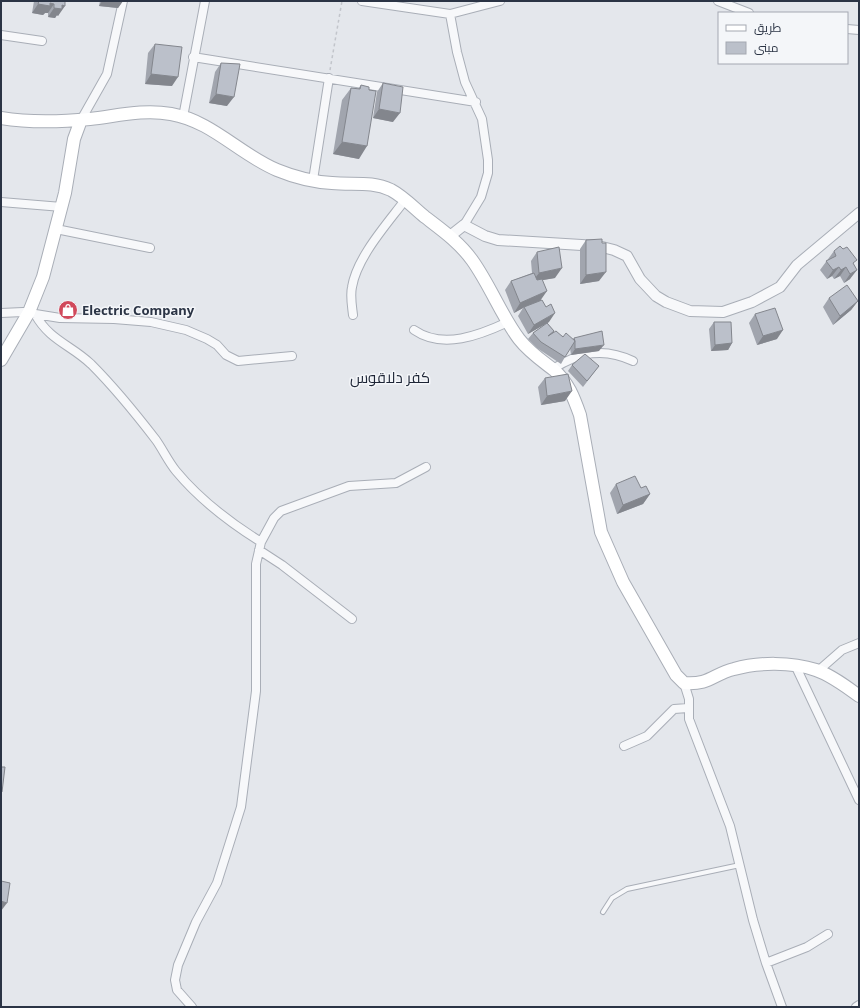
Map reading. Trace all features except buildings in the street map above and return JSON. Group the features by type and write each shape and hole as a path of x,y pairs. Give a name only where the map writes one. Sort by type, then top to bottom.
{"main road":[{"path":"1,118 26,122 60,122 144,112 162,113 183,117 212,130 267,165 292,175 332,183 371,184 393,191 450,236 472,260 520,341 530,352 553,369 568,386 574,397 580,415 601,532 623,582 651,634 676,675 684,684 706,682 732,669 742,667 770,665 796,666 818,671 859,696"},
{"path":"1,360 32,313 62,206 74,138 80,120"}],"street":[{"path":"80,120 107,74 123,1"},
{"path":"183,117 193,56 205,1"},
{"path":"362,1 450,14 500,1"},
{"path":"718,1 746,12"},
{"path":"450,14 465,82 476,102 482,119 488,160 488,173 481,197 464,225 450,236"},
{"path":"848,30 859,30"},
{"path":"1,35 42,41"},
{"path":"193,56 476,102"},
{"path":"313,180 328,78"},
{"path":"353,315 351,289 357,270 374,242 405,200"},
{"path":"1,202 62,206"},
{"path":"464,225 485,236 498,240 598,246 614,250 626,256 640,279 656,296 677,307 705,313 723,312 736,309 780,287 797,265 859,213"},
{"path":"56,229 150,248"},
{"path":"1,313 32,313 60,318 131,320 167,325 206,339 217,345 226,355 238,360 292,356"},
{"path":"32,313 41,325 55,339 94,368 133,412 156,441 174,469 203,500 282,565 352,619"},
{"path":"414,330 421,335 431,338 465,338 487,332 508,322"},
{"path":"553,369 568,358 588,354 617,355 633,360"},
{"path":"192,1007 177,990 175,980 178,965 196,922 217,883 242,807 256,691 256,564 260,546 274,518 281,511 349,486 396,483 426,467"},
{"path":"818,671 842,650 859,643"},
{"path":"796,666 859,800"},
{"path":"684,684 689,699 689,719 730,826 766,963 782,1007"},
{"path":"624,746 646,736 674,710 688,708"},
{"path":"766,963 808,947 828,934"}],"lane":[{"path":"603,912 612,898 627,889 740,866"}],"path":[{"path":"328,78 342,1"}],"place":[{"name":"Electric Company","path":"68,310"}],"district":[{"name":"كفر دلاقوس","path":"390,378"}]}
